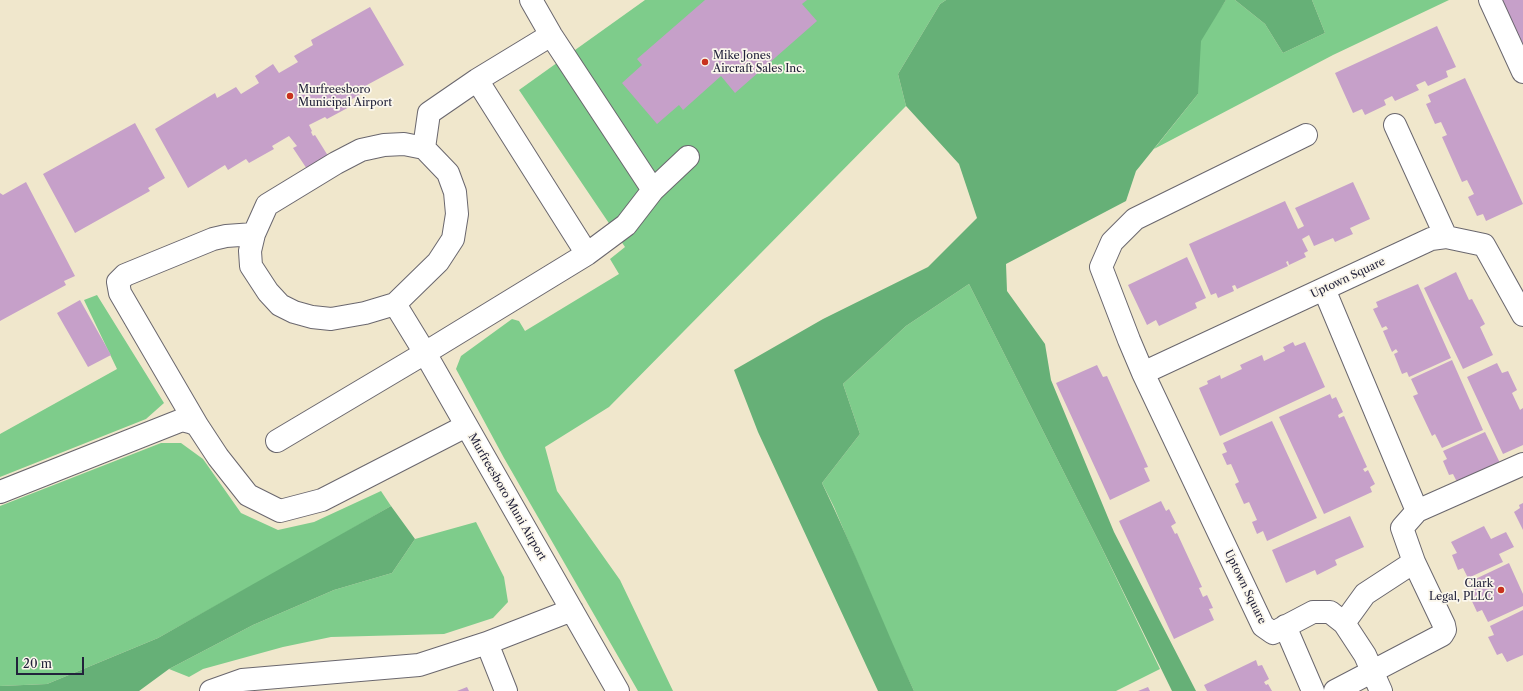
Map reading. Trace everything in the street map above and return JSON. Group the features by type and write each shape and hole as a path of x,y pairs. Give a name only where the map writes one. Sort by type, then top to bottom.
{"street":[{"path":"531,0 551,35 653,190"},
{"path":"1490,0 1523,72"},
{"path":"424,148 429,113 477,80 551,35"},
{"path":"477,80 587,254"},
{"path":"1395,125 1446,236"},
{"name":"Uptown Square","path":"1306,135 1135,219 1112,242 1100,267 1143,373 1263,626 1272,633 1314,612 1330,612 1344,623 1365,655 1377,681"},
{"path":"404,144 424,148 448,173 455,192 457,214 453,239 438,262 395,304 365,313 331,319 312,317 294,312 280,305 268,292 251,266 250,251 254,234 268,205 336,163 361,150 384,145 404,144"},
{"path":"277,441 426,353 587,254 626,226 653,190 688,157"},
{"path":"254,234 226,236 213,239 125,275 118,282 120,293 198,425 218,457 248,495 280,511 322,500 466,426"},
{"name":"Uptown Square","path":"1143,373 1431,239 1446,236 1484,245 1523,315"},
{"path":"1324,289 1417,511"},
{"name":"Murfreesboro Muni Airport","path":"395,304 426,353 466,426 618,691"},
{"path":"0,492 182,420 198,425"},
{"path":"1335,691 1377,681 1442,635 1444,625 1414,562 1402,528 1417,511 1523,464"},
{"path":"1344,623 1365,594 1414,562"},
{"path":"210,691 242,680 419,665 487,643 572,610"},
{"path":"1285,626 1313,691"},
{"path":"487,643 506,691"}],"green space":[{"path":"645,0 946,0 940,4 898,74 906,106 609,407 545,447 557,491 620,580 673,691 638,691 504,458 456,369 461,356 512,319 519,321 525,331 619,274 610,259 625,247 519,90"},
{"path":"946,0 1226,0 1201,41 1198,94 1136,171 1126,201 1006,264 1007,291 1045,344 1051,380 1114,532 1196,691 1172,691 969,284 906,326 843,384 860,434 822,483 846,534 914,691 878,691 758,432 734,370 823,319 928,267 977,218 959,164 906,106 898,74 940,4"},
{"path":"1226,0 1235,0 1265,24 1283,53 1325,33 1312,0 1449,0 1333,55 1154,149 1198,94 1198,42"},
{"path":"1235,0 1312,0 1325,33 1283,53 1265,24"},
{"path":"969,284 1098,540 1160,669 1116,691 914,691 894,649 834,507 822,483 860,434 843,384 906,326"},
{"path":"97,295 164,403 146,419 0,477 0,434 117,369 84,300"},
{"path":"161,443 181,443 203,459 241,513 278,530 314,522 381,491 391,506 158,638 47,684 0,686 0,506"},
{"path":"391,506 415,539 392,573 334,590 253,625 169,669 139,691 0,691 0,686 47,684 158,638"},
{"path":"476,522 504,577 508,602 493,618 444,634 331,637 283,647 203,669 189,677 169,669 253,625 334,590 392,573 415,539"}],"building":[{"name":"Mike Jones Aircraft Sales Inc.","path":"705,0 807,0 802,4 817,21 735,93 721,76 683,110 679,105 657,124 622,83 642,65 637,59"},
{"path":"1501,0 1523,0 1523,47"},
{"name":"Murfreesboro Municipal Airport","path":"370,7 404,65 367,85 370,90 350,100 353,105 327,119 325,117 309,125 313,136 315,135 330,159 309,172 293,148 297,146 289,136 272,146 274,149 249,163 246,159 228,170 225,165 188,188 155,129 215,93 217,98 236,87 241,94 259,83 255,76 273,64 279,73 298,62 294,56 313,45 311,40"},
{"path":"1437,26 1456,67 1446,71 1448,77 1428,86 1425,81 1416,85 1419,90 1395,101 1392,96 1384,100 1386,105 1365,115 1362,109 1353,113 1335,73"},
{"path":"1465,78 1523,204 1486,221 1483,214 1477,216 1468,197 1474,194 1467,180 1462,182 1442,137 1447,135 1441,122 1435,124 1426,104 1431,102 1428,95"},
{"path":"135,123 165,178 148,188 150,191 75,233 43,174"},
{"path":"26,182 75,276 64,281 66,285 0,321 0,193 3,195"},
{"path":"1353,182 1370,219 1350,228 1353,234 1335,242 1333,238 1314,246 1309,235 1302,239 1308,251 1304,253 1306,257 1289,265 1288,261 1286,262 1288,266 1237,289 1235,285 1232,286 1234,291 1218,298 1216,293 1211,295 1189,244 1285,201 1298,229 1304,226 1295,208"},
{"path":"1187,257 1206,298 1195,303 1197,308 1159,326 1156,320 1147,325 1128,285"},
{"path":"1456,272 1469,300 1472,299 1485,324 1480,327 1493,355 1463,369 1424,288"},
{"path":"1418,284 1451,358 1409,377 1407,372 1402,374 1394,354 1398,352 1396,349 1392,352 1383,331 1388,329 1386,326 1382,328 1373,309 1378,307 1376,302"},
{"path":"80,300 111,355 88,367 57,313"},
{"path":"1293,342 1295,346 1305,342 1325,387 1220,436 1199,388 1208,384 1207,381 1220,375 1221,379 1242,369 1240,365 1262,355 1264,361 1285,351 1283,347"},
{"path":"1452,360 1483,430 1442,448 1435,434 1432,436 1413,396 1418,394 1411,379"},
{"path":"1497,363 1502,373 1508,371 1517,390 1512,393 1520,410 1523,408 1523,445 1503,454 1467,377"},
{"path":"1097,365 1103,377 1107,376 1148,467 1144,468 1150,481 1110,500 1056,383"},
{"path":"1330,394 1332,399 1336,397 1343,412 1338,415 1339,418 1344,416 1367,467 1363,469 1365,472 1368,470 1375,484 1370,487 1372,492 1324,514 1279,417"},
{"path":"1272,421 1317,518 1267,541 1263,531 1257,534 1252,522 1257,520 1249,502 1244,504 1235,484 1239,482 1231,464 1227,465 1222,454 1227,452 1223,443"},
{"path":"1485,432 1500,463 1457,482 1453,474 1449,475 1443,461 1447,459 1443,451"},
{"path":"1161,501 1166,511 1169,509 1176,523 1171,526 1175,534 1177,533 1202,587 1199,588 1203,597 1207,595 1213,608 1209,609 1214,620 1174,639 1119,521"},
{"path":"1523,503 1523,530 1514,512 1520,508 1519,505"},
{"path":"1350,516 1364,547 1335,560 1337,565 1317,575 1315,570 1286,583 1272,550"},
{"path":"1484,526 1491,539 1506,532 1514,547 1499,554 1503,562 1468,578 1463,568 1458,570 1452,555 1457,553 1451,542"},
{"path":"1509,563 1523,594 1523,606 1488,622 1482,610 1477,612 1470,597 1475,594 1469,582"},
{"path":"1523,610 1523,655 1507,662 1502,653 1497,655 1488,637 1494,635 1490,626"},
{"path":"1256,660 1258,666 1262,665 1269,679 1264,682 1266,685 1268,684 1272,691 1207,691 1204,685"},
{"path":"467,687 469,691 457,691"},
{"path":"1148,687 1150,691 1138,691"}],"place":[{"name":"Mike Jones Aircraft Sales Inc.","path":"705,62"},
{"name":"Murfreesboro Municipal Airport","path":"290,96"},
{"name":"Clark Legal, PLLC","path":"1501,590"}]}
